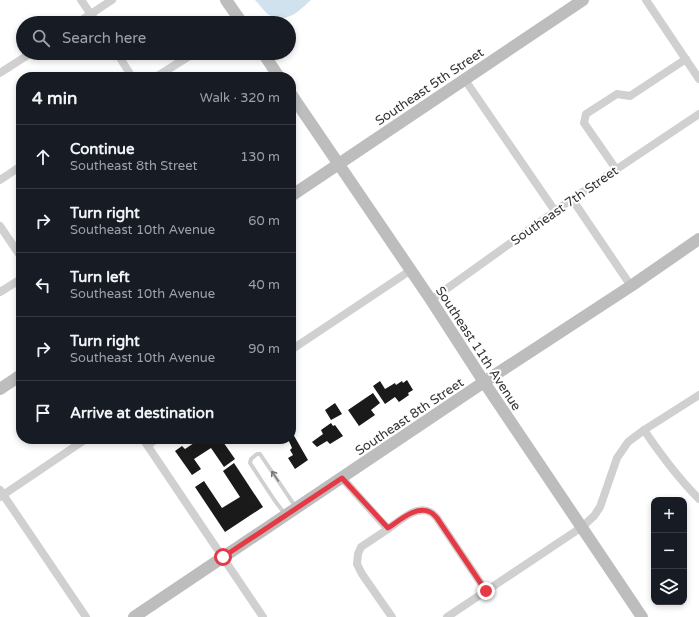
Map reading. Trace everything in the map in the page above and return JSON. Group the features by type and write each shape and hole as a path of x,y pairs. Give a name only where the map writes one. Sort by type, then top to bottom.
{"street":[{"path":"81,0 91,14"},
{"path":"88,16 112,0"},
{"path":"226,0 236,16"},
{"name":"Southeast 5th Street","path":"296,193 583,0"},
{"path":"646,0 699,79"},
{"path":"0,73 20,60"},
{"path":"121,60 129,72"},
{"path":"164,72 183,60"},
{"path":"267,60 275,72"},
{"path":"616,169 584,123 586,114 617,94 630,96 686,60"},
{"path":"465,80 555,211"},
{"name":"Southeast 11th Avenue","path":"296,101 411,270 484,382 642,617"},
{"name":"Southeast 7th Street","path":"431,300 572,199 699,114"},
{"path":"0,180 16,169"},
{"path":"572,199 631,286"},
{"path":"0,226 16,250"},
{"name":"Southeast 8th Street","path":"134,617 484,382 631,286 699,239"},
{"path":"296,347 411,270"},
{"path":"0,292 16,282"},
{"path":"0,389 16,378"},
{"path":"447,617 582,527 594,516 600,507 617,458 628,442 699,395"},
{"path":"644,430 659,452 687,487 699,499"},
{"path":"78,444 1,494 86,617"},
{"path":"147,444 263,617"},
{"path":"342,478 388,528"},
{"path":"392,617 362,574 358,564 358,554 361,547 414,511 423,510 431,512 437,518 486,591"}],"lane":[{"path":"149,447 153,444"},
{"path":"286,515 250,463 251,459 257,454 260,454 296,508"}],"water":[{"path":"255,0 311,0 290,16 271,16"}],"building":[{"path":"407,380 413,390 399,402 395,397 385,404 373,386 380,381 385,389 395,383 396,385"},
{"path":"373,393 380,403 371,410 375,415 359,426 348,410"},
{"path":"335,403 342,414 331,420 325,410"},
{"path":"331,423 333,426 335,425 343,436 330,444 327,441 317,447 312,442 323,434 321,430"},
{"path":"296,439 308,460 295,469 288,458 293,455 290,450 292,448 290,444 296,444"},
{"path":"192,444 224,444 235,459 224,467 211,448 194,459 201,469 192,475 175,451 182,446 185,449"},
{"path":"234,463 263,507 225,532 195,487 204,481 222,508 240,497 223,471"}],"route":[{"path":"223,557 342,478 388,528 414,511 423,510 431,512 437,518 486,591"}]}
